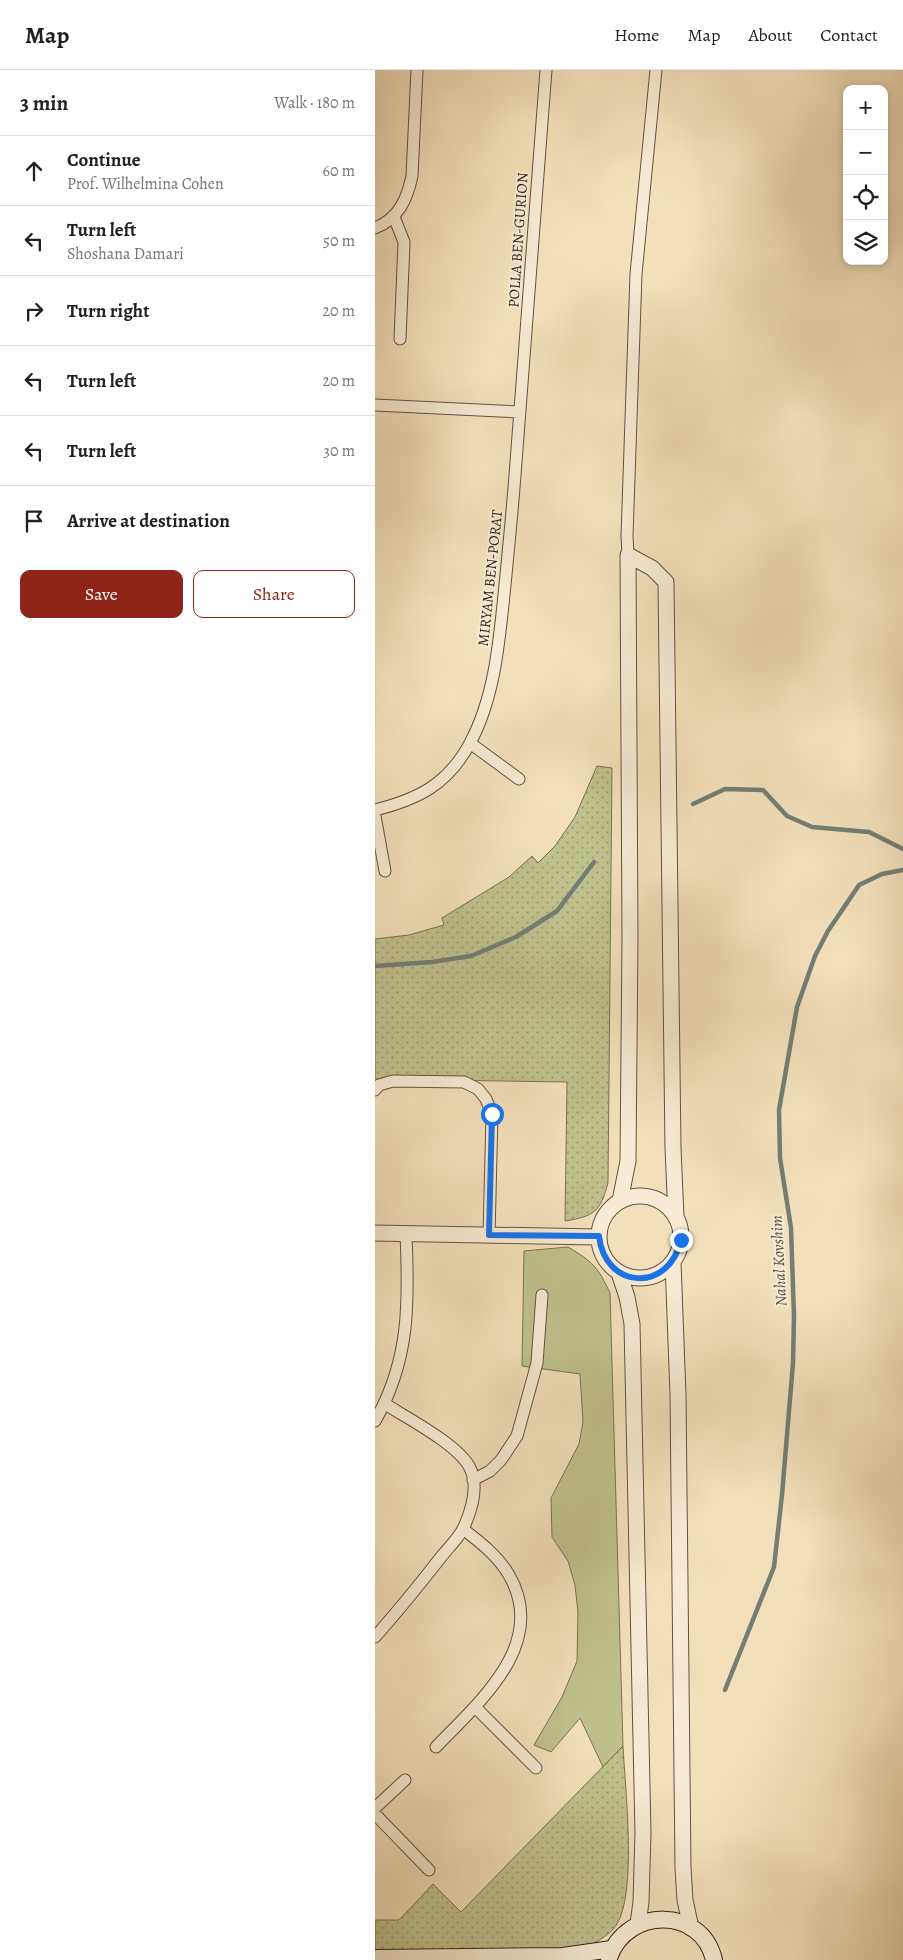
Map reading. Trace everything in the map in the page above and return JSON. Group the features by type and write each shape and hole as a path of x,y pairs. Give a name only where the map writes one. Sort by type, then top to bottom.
{"main road":[{"path":"375,1958 610,1955 622,1935 638,1924 656,1919 674,1920 691,1928 705,1941 714,1960"}],"street":[{"path":"375,228 394,217 409,193 412,176 417,70"},
{"name":"POLLA BEN-GURION","path":"520,412 546,70"},
{"path":"620,1201 625,1182 628,1151 627,536 636,274 656,70"},
{"path":"394,217 404,242 401,339"},
{"path":"375,405 520,412"},
{"name":"MIRYAM BEN-PORAT","path":"375,810 402,803 422,794 440,782 456,766 470,743 485,707 496,656 512,520 520,412"},
{"path":"628,555 652,568 666,582 673,1148 677,1217 681,1228 681,1240 679,1252 673,1262 664,1271 654,1276 630,1277 619,1273 604,1257 600,1247 600,1226 605,1216 620,1201 632,1196 645,1196 658,1200 669,1207 677,1217"},
{"path":"470,743 519,779"},
{"path":"375,816 385,871"},
{"path":"375,1090 379,1085 393,1081 464,1082 478,1089 482,1094 492,1114 489,1235"},
{"path":"375,1233 599,1236"},
{"path":"375,1421 385,1404 401,1356 407,1324 406,1234"},
{"path":"673,1262 678,1395 683,1868 685,1900 691,1928"},
{"path":"619,1273 627,1297 633,1341 643,1833 641,1902 638,1924"},
{"path":"473,1480 491,1471 517,1436 537,1363 542,1295"},
{"path":"375,1637 421,1583 463,1529 471,1508 474,1493 470,1467 461,1456 448,1444 385,1404"},
{"path":"437,1747 475,1707 501,1675 513,1656 519,1636 520,1613 517,1594 509,1575 483,1545 463,1529"},
{"path":"475,1707 537,1768"},
{"path":"375,1808 405,1780"},
{"path":"375,1814 429,1870"}],"green space":[{"path":"597,766 612,768 608,1183 602,1200 595,1211 583,1217 565,1221 567,1082 375,1079 375,939 409,935 444,925 442,918 509,877 532,856 538,863 555,846 575,817"},
{"path":"568,1247 594,1266 610,1293 623,1746 603,1767 580,1718 551,1752 534,1745 562,1697 577,1661 578,1612 575,1585 568,1561 552,1537 551,1498 579,1444 583,1422 580,1374 522,1366 524,1251"},
{"path":"623,1746 628,1838 627,1888 623,1909 617,1924 609,1933 593,1944 576,1950 375,1950 375,1920 399,1920 433,1884 461,1912"}],"waterway":[{"path":"693,804 725,789 763,790 787,816 812,827 869,832 903,849"},
{"path":"375,966 432,962 471,956 516,937 557,911 594,862"},
{"name":"Nahal Kovshim","path":"725,1690 774,1567 782,1495 793,1363 794,1316 791,1228 780,1158 779,1110 797,1007 815,956 828,931 859,885 882,874 903,870"}],"route":[{"path":"492,1114 489,1235 599,1236 600,1247 604,1257 611,1266 619,1273 630,1277 642,1278 654,1276 664,1271 679,1252 681,1240"}]}
